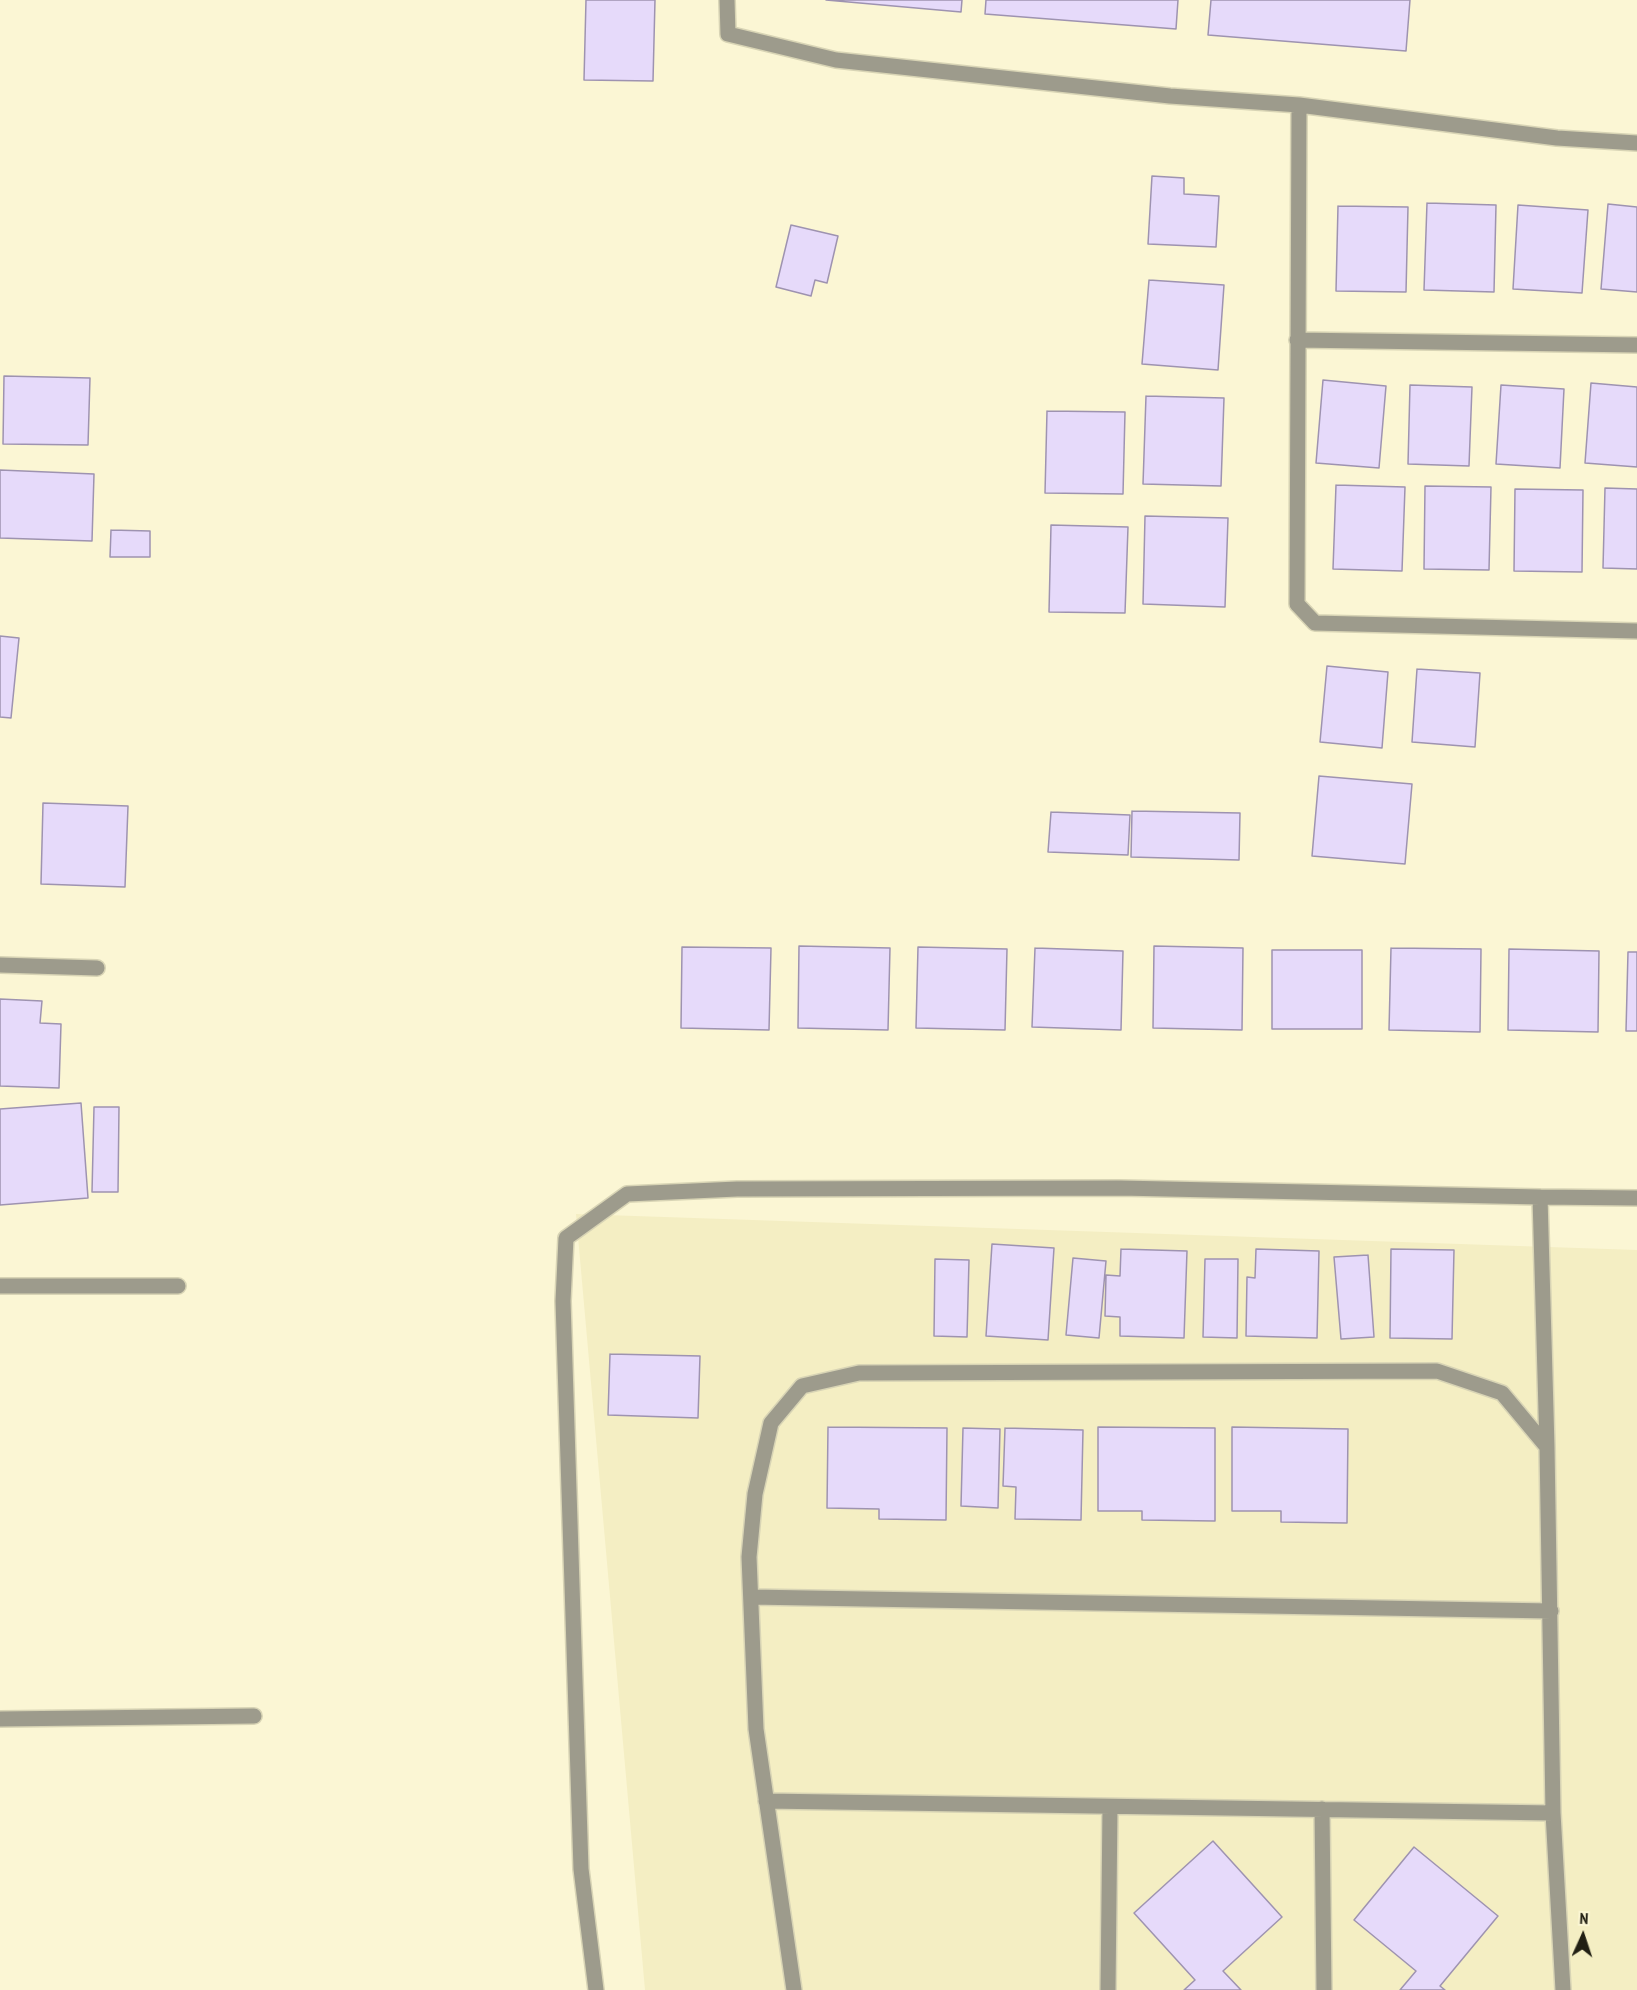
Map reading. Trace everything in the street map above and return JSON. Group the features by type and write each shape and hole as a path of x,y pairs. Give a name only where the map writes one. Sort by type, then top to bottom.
{"street":[{"path":"727,0 728,34 836,60 1170,96 1299,105 1557,138 1637,143"},
{"path":"1299,105 1298,604 1315,623 1637,631"},
{"path":"1297,340 1637,345"},
{"path":"0,965 96,968"},
{"path":"597,1990 581,1869 563,1301 566,1238 627,1194 737,1189 1120,1188 1637,1198"},
{"path":"1540,1197 1551,1611 1553,1813 1563,1990"},
{"path":"0,1286 178,1286"},
{"path":"794,1990 756,1729 750,1557 754,1494 771,1423 802,1386 859,1373 1437,1371 1502,1393 1547,1447"},
{"path":"751,1597 1551,1611"},
{"path":"0,1719 254,1716"},
{"path":"766,1801 1553,1813"},
{"path":"1108,1990 1110,1807"},
{"path":"1322,1809 1324,1990"}],"shaded area":[{"path":"576,1214 1637,1250 1637,1990 645,1990"}],"building":[{"path":"586,0 655,0 653,81 584,80"},
{"path":"826,0 962,0 961,12"},
{"path":"986,0 1178,0 1176,29 985,14"},
{"path":"1211,0 1410,0 1406,51 1208,35"},
{"path":"1152,176 1184,178 1184,194 1219,196 1216,247 1148,244"},
{"path":"1427,203 1496,205 1494,292 1424,290"},
{"path":"1608,204 1637,207 1637,292 1601,289"},
{"path":"1518,205 1588,210 1582,293 1513,289"},
{"path":"1338,206 1408,207 1406,292 1336,291"},
{"path":"791,225 838,236 827,283 815,280 811,296 776,287"},
{"path":"1149,280 1224,285 1218,370 1142,364"},
{"path":"4,376 90,378 88,445 3,444"},
{"path":"1323,380 1386,386 1379,468 1316,463"},
{"path":"1591,383 1637,387 1637,467 1585,463"},
{"path":"1410,385 1472,387 1469,466 1408,464"},
{"path":"1501,385 1564,389 1560,468 1496,464"},
{"path":"1146,396 1224,398 1221,486 1143,484"},
{"path":"1047,411 1125,412 1123,494 1045,493"},
{"path":"0,470 94,474 92,541 0,538"},
{"path":"1336,485 1405,487 1402,571 1333,569"},
{"path":"1425,486 1491,487 1489,570 1424,569"},
{"path":"1605,488 1637,489 1637,569 1603,568"},
{"path":"1515,489 1583,490 1582,572 1514,571"},
{"path":"1145,516 1228,518 1225,607 1143,604"},
{"path":"1051,525 1128,527 1125,613 1049,612"},
{"path":"111,530 150,531 150,557 110,557"},
{"path":"0,636 19,638 11,718 0,717"},
{"path":"1327,666 1388,672 1382,748 1320,742"},
{"path":"1417,669 1480,673 1475,747 1412,742"},
{"path":"1319,776 1412,784 1405,864 1312,856"},
{"path":"43,803 128,806 125,887 41,884"},
{"path":"1132,811 1240,813 1239,860 1131,857"},
{"path":"1051,812 1130,815 1128,855 1048,852"},
{"path":"799,946 890,948 888,1030 798,1028"},
{"path":"1154,946 1243,948 1242,1030 1153,1028"},
{"path":"682,947 771,948 769,1030 681,1028"},
{"path":"918,947 1007,949 1005,1030 916,1028"},
{"path":"1035,948 1123,951 1121,1030 1032,1027"},
{"path":"1391,948 1481,949 1480,1032 1389,1030"},
{"path":"1509,949 1599,951 1598,1032 1508,1030"},
{"path":"1272,950 1362,950 1362,1029 1272,1029"},
{"path":"1628,952 1637,952 1637,1031 1626,1031"},
{"path":"0,999 42,1001 40,1023 61,1024 59,1088 0,1086"},
{"path":"81,1103 88,1198 0,1205 0,1109"},
{"path":"94,1107 119,1107 118,1192 92,1192"},
{"path":"992,1244 1054,1248 1048,1340 986,1336"},
{"path":"1121,1249 1187,1251 1184,1338 1120,1336 1120,1317 1105,1316 1106,1275 1120,1276"},
{"path":"1256,1249 1319,1251 1317,1338 1246,1336 1247,1277 1255,1278"},
{"path":"1391,1249 1454,1250 1452,1339 1390,1338"},
{"path":"1368,1255 1374,1337 1341,1339 1334,1257"},
{"path":"1073,1258 1106,1261 1099,1338 1066,1335"},
{"path":"935,1259 969,1260 967,1337 934,1336"},
{"path":"1205,1259 1238,1259 1237,1338 1203,1337"},
{"path":"610,1354 700,1356 698,1418 608,1415"},
{"path":"828,1427 947,1428 946,1520 879,1519 879,1509 827,1508"},
{"path":"1098,1427 1215,1428 1215,1521 1142,1520 1142,1511 1098,1511"},
{"path":"1232,1427 1348,1429 1347,1523 1281,1522 1281,1511 1232,1511"},
{"path":"963,1428 1000,1429 998,1508 961,1506"},
{"path":"1005,1428 1083,1430 1081,1520 1015,1519 1016,1487 1003,1486"},
{"path":"1213,1841 1282,1917 1223,1971 1241,1990 1184,1990 1195,1980 1134,1913"},
{"path":"1414,1847 1498,1916 1440,1986 1445,1990 1400,1990 1416,1971 1354,1920"}]}
